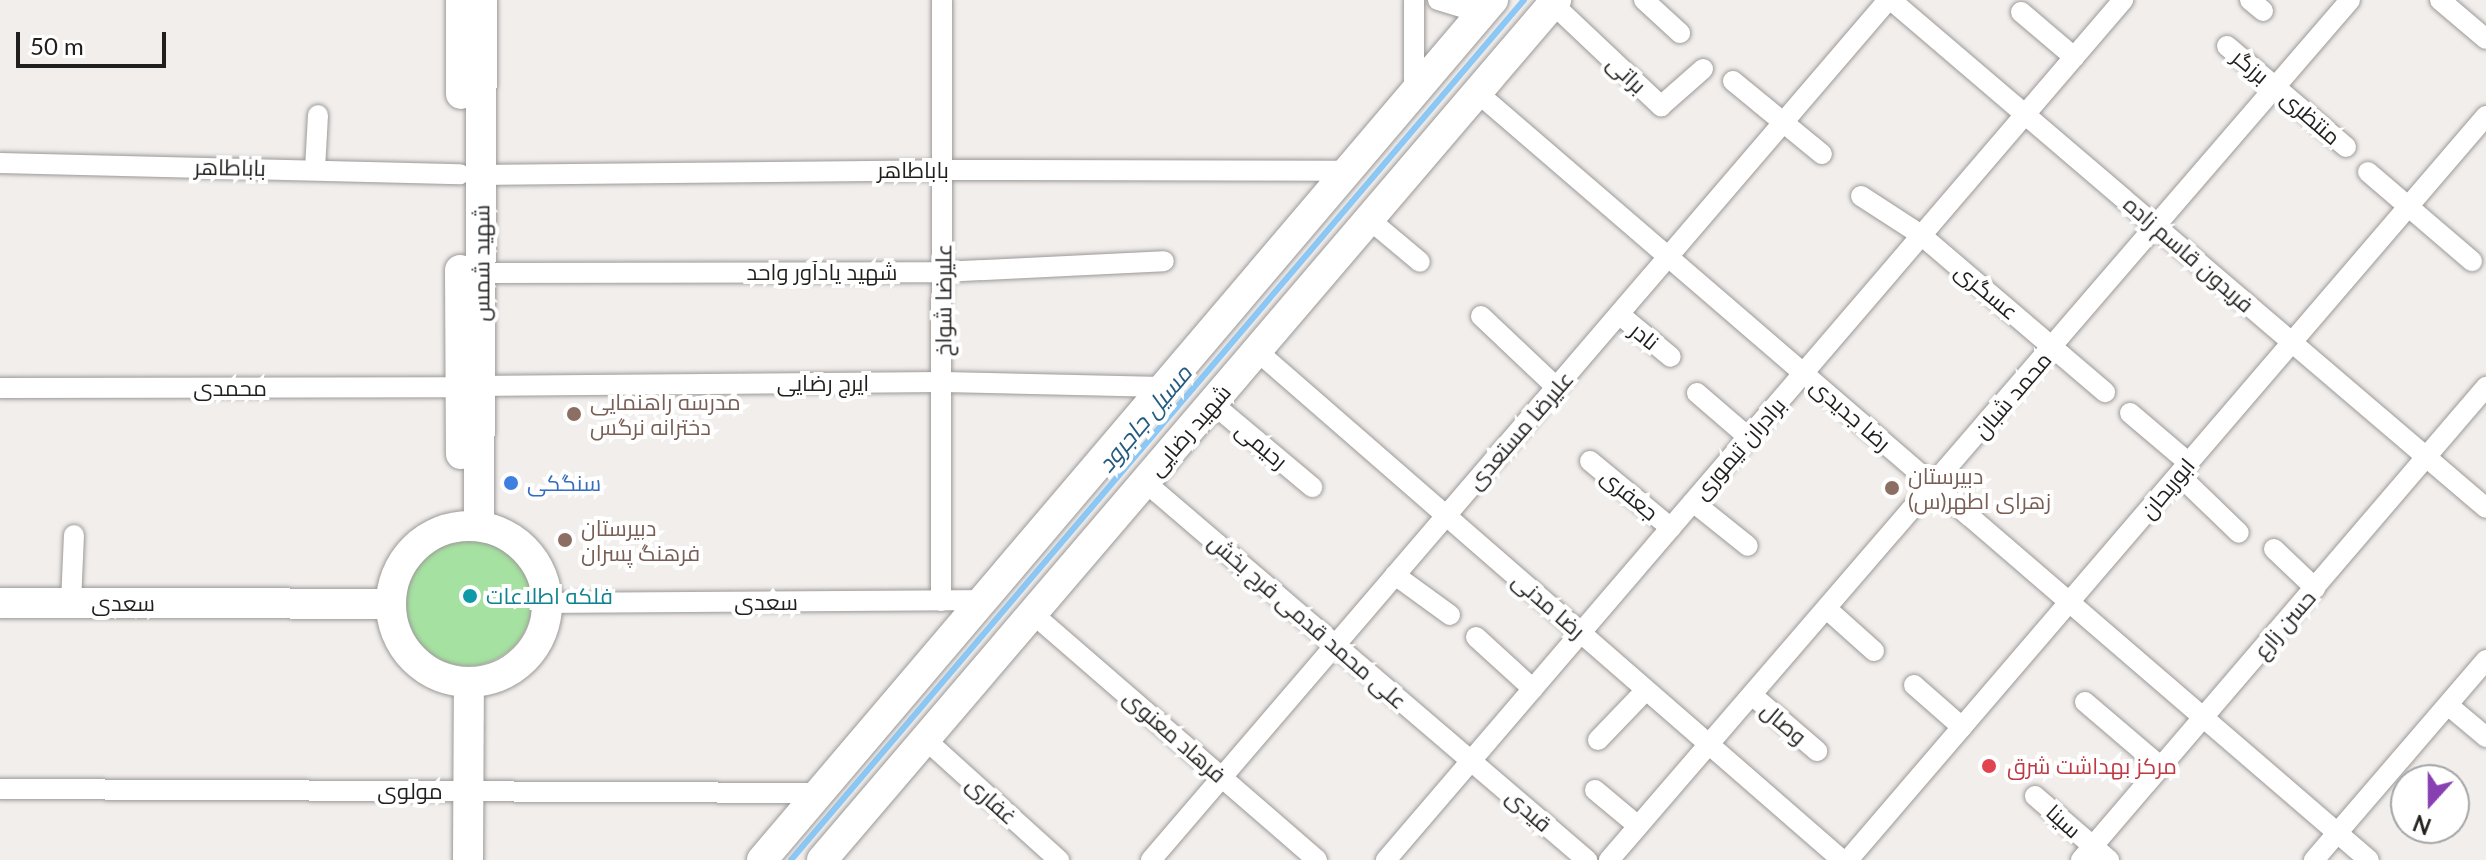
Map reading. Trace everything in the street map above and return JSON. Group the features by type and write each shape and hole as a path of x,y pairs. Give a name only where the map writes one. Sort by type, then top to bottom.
{"main road":[{"name":"شهید شمس","path":"461,0 470,174 471,525"},
{"name":"شهید شمس","path":"470,387 481,273 470,174 482,0"},
{"name":"شهید رضایی","path":"822,860 1555,2"},
{"name":"شهید رضایی","path":"762,860 1490,3"},
{"path":"471,525 515,540 532,557 544,578 548,603 545,627 533,650 516,667 494,679 469,683 445,679 414,659 394,628 390,604 394,580 405,558 422,540 471,525"},
{"name":"سعدی","path":"0,603 390,604"},
{"path":"468,860 469,683"}],"street":[{"name":"علیرضا شواخ","path":"941,601 942,0"},
{"path":"1414,0 1414,92"},
{"path":"1438,0 1467,9 1490,3"},
{"path":"1644,0 1680,33"},
{"name":"فریدون قاسم زاده","path":"1890,0 2486,508"},
{"name":"علیرضا مستعدی","path":"1151,860 1890,0"},
{"name":"برادران تیموری","path":"1386,860 2123,0"},
{"name":"محمد شبان","path":"1609,860 2350,0"},
{"path":"2440,0 2486,39"},
{"name":"براتی","path":"1555,2 1661,106 1703,69"},
{"path":"2021,12 2074,57"},
{"name":"برزگر","path":"2227,46 2276,87"},
{"path":"1733,81 1822,154"},
{"name":"منتظری","path":"2276,87 2346,147"},
{"name":"رضا جدیدی","path":"1479,94 2369,860"},
{"path":"315,169 318,115"},
{"name":"ابوریحان","path":"1848,860 2486,116"},
{"name":"باباطاهر","path":"0,163 470,174 1346,171"},
{"path":"2368,172 2472,261"},
{"name":"عسگری","path":"1861,196 1921,235 2105,392"},
{"path":"1370,220 1420,262"},
{"name":"شهید یادآور واحد","path":"481,273 942,272 1164,261"},
{"name":"نادر","path":"1619,314 1671,357"},
{"path":"1481,316 1556,387"},
{"name":"رضا مدنی","path":"1257,351 1842,860"},
{"name":"ایرج رضایی","path":"470,387 943,382 1164,387"},
{"name":"محمدی","path":"0,388 470,387"},
{"name":"حسن زارع","path":"2094,856 2161,767 2486,387"},
{"path":"1697,393 1748,437"},
{"name":"رحیمی","path":"1212,403 1312,487"},
{"path":"2130,413 2239,533"},
{"name":"جعفری","path":"1590,461 1671,528"},
{"name":"علی محمد قدمی فرح بخش","path":"1145,482 1471,761"},
{"path":"1693,502 1748,546"},
{"path":"71,603 74,535"},
{"path":"2274,549 2315,588"},
{"path":"1395,575 1450,615"},
{"name":"سعدی","path":"548,603 985,600"},
{"path":"1827,609 1874,651"},
{"name":"فرهاد معنوی","path":"1032,613 1317,860"},
{"path":"1476,637 1533,689"},
{"path":"2314,860 2486,660"},
{"path":"1914,685 1962,727"},
{"path":"1598,740 1646,690"},
{"name":"وصال","path":"1752,695 1817,751"},
{"path":"2085,702 2161,767"},
{"path":"2448,705 2486,737"},
{"name":"غفاری","path":"925,739 1059,860"},
{"name":"قیدی","path":"1471,761 1587,860"},
{"name":"مولوی","path":"0,789 819,793"},
{"path":"1595,790 1638,826"},
{"name":"سینا","path":"2035,796 2094,856"}],"green space":[{"path":"468,538 493,543 514,556 527,577 532,602 527,627 514,648 493,661 468,666 443,661 422,648 409,627 404,602 409,577 422,556 443,543"}],"waterway":[{"name":"مسیل جاجرود","path":"791,860 1524,0"}],"place":[{"name":"مدرسه راهنمایی دخترانه نرگس","path":"574,414"},
{"name":"سنگکی","path":"511,483"},
{"name":"دبیرستان زهرای اطهر(س)","path":"1892,488"},
{"name":"دبیرستان فرهنگ پسران","path":"565,540"},
{"name":"فلکه اطلاعات","path":"470,596"},
{"name":"مرکز بهداشت شرق","path":"1989,766"}]}
